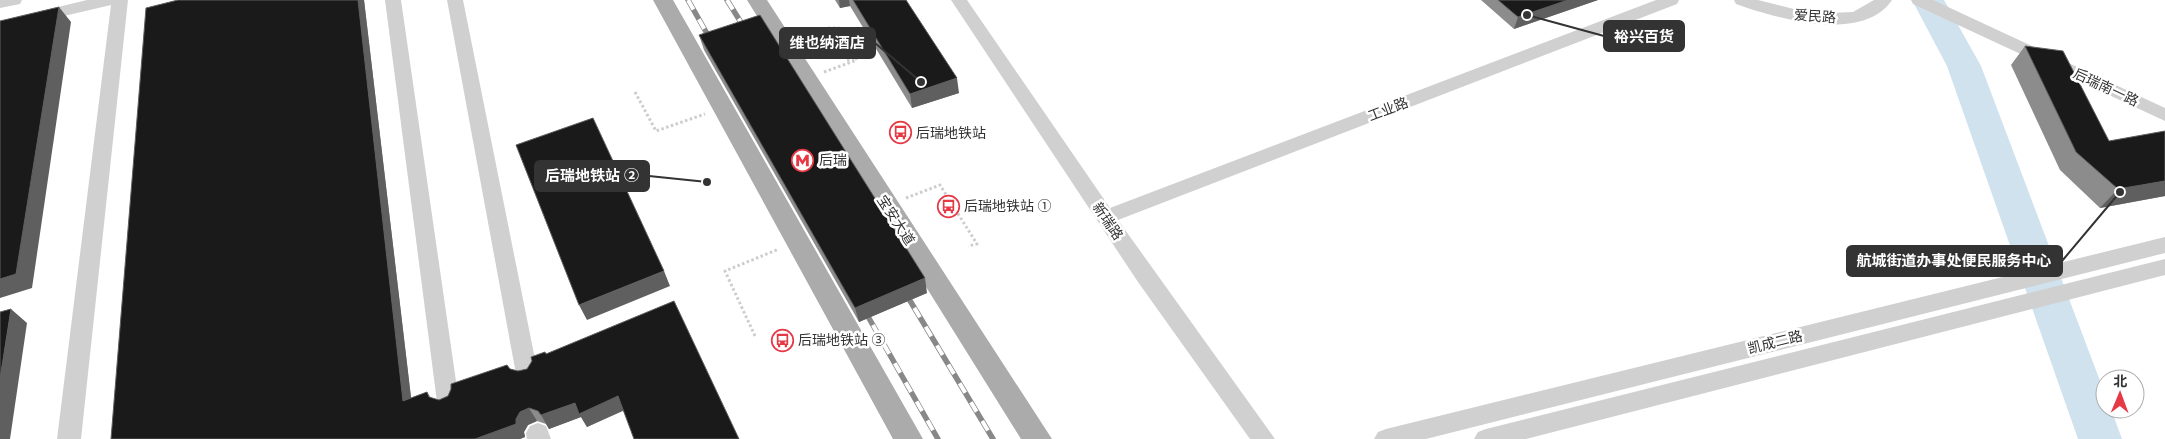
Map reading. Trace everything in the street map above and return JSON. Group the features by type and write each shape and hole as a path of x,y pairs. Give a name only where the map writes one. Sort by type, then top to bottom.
{"main road":[{"path":"663,0 906,436"},
{"name":"宝安大道","path":"757,0 1037,439"}],"street":[{"path":"0,3 14,0"},
{"path":"0,26 108,0"},
{"path":"69,439 120,0"},
{"path":"394,0 448,402"},
{"path":"455,0 527,374"},
{"name":"新瑞路","path":"959,0 1145,276 1263,439"},
{"name":"工业路","path":"1106,217 1671,0"},
{"name":"爱民路","path":"1742,0 1789,14 1852,18 1871,11 1884,0"},
{"name":"后瑞南一路","path":"1919,0 2165,115"},
{"name":"凯成二路","path":"1486,439 2006,296 2075,268 2165,246"},
{"name":"凯成二路","path":"1386,439 2006,296 2083,288 2165,267"}],"path":[{"path":"828,28 839,28 857,60"},
{"path":"847,60 857,60"},
{"path":"821,73 857,60"},
{"path":"635,92 656,132 709,112"},
{"path":"903,200 940,185 977,244 968,246"},
{"path":"755,336 725,271 784,247"}],"building":[{"path":"178,0 358,0 403,401 427,392 429,397 439,400 448,396 451,384 507,365 510,369 518,371 527,369 532,361 531,357 545,352 546,354 674,301 739,439 634,439 618,396 579,414 575,403 541,415 538,411 529,408 520,412 516,419 516,424 475,439 111,439 146,8"},
{"path":"853,0 906,0 957,78 910,94"},
{"path":"1498,0 1568,0 1518,17"},
{"path":"59,7 16,274 0,279 0,21"},
{"name":"后瑞","path":"760,15 925,278 855,308 699,35"},
{"path":"2025,46 2063,51 2109,141 2165,131 2165,181 2118,189 2076,152"},
{"path":"593,118 664,271 579,305 516,145"},
{"path":"11,309 0,379 0,312"}],"waterway":[{"path":"1928,0 1964,66 2100,439"}],"railway":[{"path":"688,0 714,46"},
{"path":"727,0 747,32"},
{"path":"903,289 993,439"},
{"path":"862,306 938,439"}],"place":[{"name":"裕兴百货","path":"1527,15"},
{"name":"维也纳酒店","path":"921,82"},
{"name":"后瑞地铁站","path":"900,133"},
{"name":"后瑞","path":"803,160"},
{"name":"后瑞地铁站 ②","path":"707,182"},
{"name":"航城街道办事处便民服务中心","path":"2120,192"},
{"name":"后瑞地铁站 ①","path":"948,206"},
{"name":"后瑞地铁站 ③","path":"782,340"}]}
